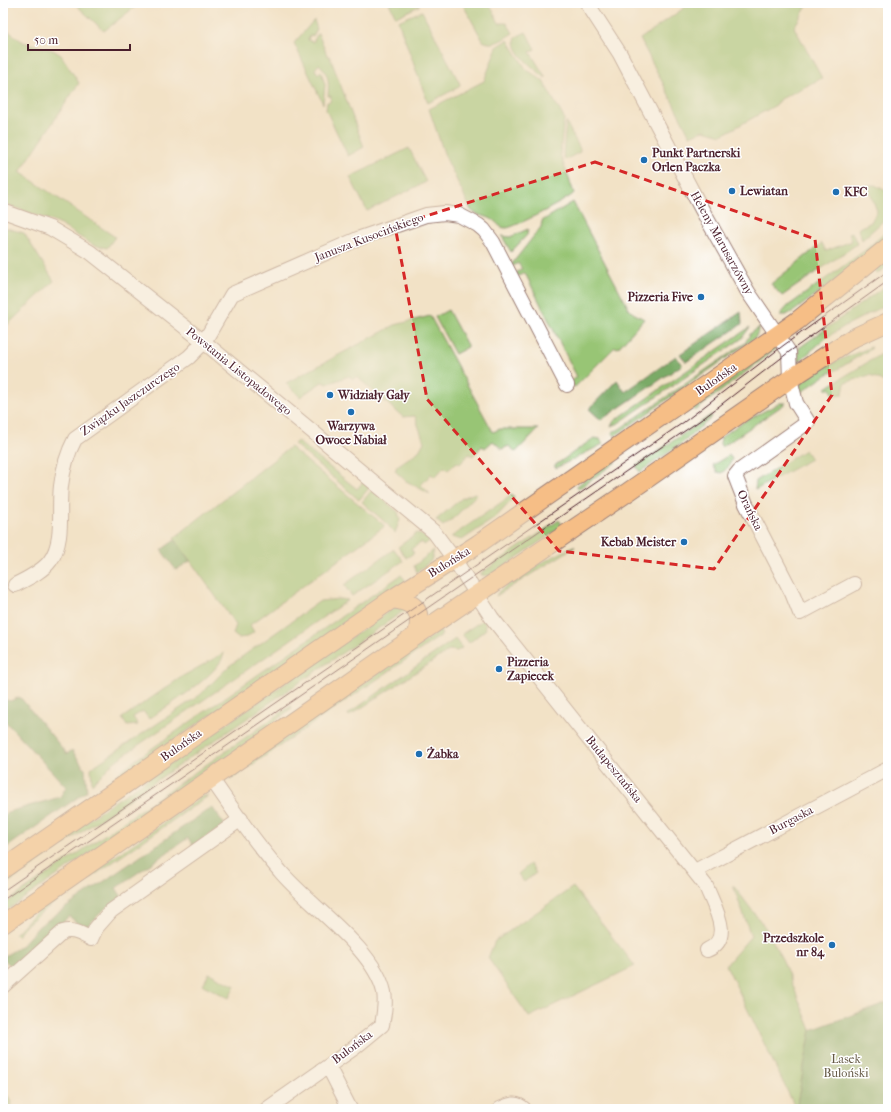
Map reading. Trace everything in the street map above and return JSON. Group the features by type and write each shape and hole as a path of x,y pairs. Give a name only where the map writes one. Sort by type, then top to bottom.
{"main road":[{"name":"Bulońska","path":"3,869 392,599 454,559 777,336 888,247"},
{"path":"3,924 417,635 628,492 790,378 853,338 888,322"},
{"path":"392,599 405,601 415,607 420,622 417,635"}],"street":[{"name":"Heleny Marusarzówny","path":"587,3 620,54 703,213 748,292 789,352 790,378"},
{"name":"Powstania Listopadowego","path":"3,211 50,228 79,245 204,342 434,532 454,559 476,595"},
{"name":"Janusza Kusocińskiego","path":"204,342 229,297 244,288 360,238 426,215 453,214 468,219 482,227 487,234 566,385"},
{"name":"Związku Jaszczurczego","path":"15,586 46,566 56,552 59,536 61,486 66,459 75,439 189,358 204,342"},
{"name":"Orańska","path":"790,378 796,403 808,422 743,466 735,476 737,485 800,613 854,584"},
{"name":"Budapesztańska","path":"476,595 492,618 706,886 722,927 720,939 714,946 707,950"},
{"name":"Burgaska","path":"695,871 888,769"},
{"name":"Bulońska","path":"211,778 280,872 340,929 373,967 380,980 384,995 382,1025 328,1066 267,1109"},
{"path":"3,986 63,932 69,930 77,932 91,939 96,928 111,911 240,819"},
{"path":"328,1066 350,1109"},
{"path":"500,1109 512,1104 518,1104 524,1109"}],"highlighted area":[{"path":"595,162 815,239 832,395 714,569 559,551 427,399 395,226"}],"green space":[{"path":"74,3 140,3 104,31"},
{"path":"389,3 419,3 419,6 396,17"},
{"path":"462,3 489,3 499,23 507,23 513,33 495,43 487,43 483,41"},
{"path":"691,3 809,3 794,27 822,78 779,100 776,105 722,135 704,130 690,136 640,39"},
{"path":"422,11 460,84 459,87 428,103 398,21"},
{"path":"314,20 317,29 313,36 310,35 308,40 313,42 318,33 327,55 330,57 364,147 348,156 326,110 327,102 330,102 331,96 328,96 327,75 319,64 315,69 318,74 321,71 325,85 323,104 294,43"},
{"path":"3,27 23,42 53,50 61,55 79,83 20,172 115,237 107,248 93,245 57,223 3,203"},
{"path":"526,32 535,49 530,52 546,78 525,60 517,49 515,43 516,37"},
{"path":"508,40 526,69 543,81 564,118 560,154 574,193 563,201 519,224 504,228 490,218 476,214 471,210 445,156 429,109 484,81 497,47"},
{"path":"566,122 580,149 580,152 565,160 563,154"},
{"path":"409,148 426,182 367,211 350,177"},
{"path":"867,185 875,185 888,192 888,214 882,222 862,240 858,229 871,222 877,211"},
{"path":"573,202 629,309 644,319 618,348 615,347 575,387 571,384 572,380 577,377 525,273 518,276 516,273 522,269 518,263 513,266 511,265 541,227 542,221"},
{"path":"3,227 24,233 54,281 3,329"},
{"path":"528,229 527,235 511,252 502,236 510,237"},
{"path":"888,230 888,236 856,265 794,311 786,315 780,315 788,306 864,251"},
{"path":"852,232 857,244 782,296 771,284 822,243 826,251 852,241 849,233"},
{"path":"888,259 888,266 877,274 875,270"},
{"path":"888,284 888,304 845,326 826,338 797,363 799,348"},
{"path":"448,310 468,347 455,354 435,317"},
{"path":"741,312 742,324 686,362 680,354"},
{"path":"430,316 493,432 500,429 538,429 516,452 509,446 502,449 493,441 485,448 482,446 473,456 469,454 460,464 457,462 448,470 444,467 435,477 431,474 421,485 430,494 406,481 395,471 397,466 419,451 424,442 415,416 403,417 357,377 353,379 349,376 327,384 322,382 300,397 286,383 395,325"},
{"path":"750,327 741,339 617,424 611,426 614,421"},
{"path":"760,327 755,338 615,436 612,432 618,430 745,343 751,333"},
{"path":"772,344 781,345 695,411 690,404"},
{"path":"871,347 872,348 826,375 800,393 801,382 809,376 826,366"},
{"path":"888,349 888,384 870,375 845,383 843,394 834,395 830,388 828,390 826,388 873,359"},
{"path":"676,356 682,365 601,420 589,409 617,380 625,392"},
{"path":"780,403 786,403 722,447 720,444 721,437 741,423"},
{"path":"711,415 712,417 681,444 640,472 636,466"},
{"path":"594,438 600,439 603,444 556,468 554,466"},
{"path":"297,441 357,489 363,482 369,488 359,500 294,444"},
{"path":"290,447 385,526 250,625 254,632 247,637 238,638 233,634 236,625 174,538"},
{"path":"805,450 811,459 755,490 756,481"},
{"path":"729,455 732,459 729,466 722,473 717,472 713,465"},
{"path":"612,457 616,462 578,489 577,486"},
{"path":"372,490 398,512 400,520 395,533 362,502"},
{"path":"475,493 477,494 454,518 443,526 436,520 462,498"},
{"path":"512,495 514,498 495,518 462,540 451,537"},
{"path":"559,520 563,526 490,576 481,575 481,573"},
{"path":"417,533 431,540 424,545 422,542 411,549 414,553 406,558 398,547"},
{"path":"175,540 190,561 176,570 161,550"},
{"path":"574,546 575,547 496,596 499,591 533,567"},
{"path":"394,549 403,561 352,596 344,585"},
{"path":"434,550 431,561 417,572 414,566"},
{"path":"401,575 406,581 104,788 121,770"},
{"path":"339,599 348,600 114,762 92,784 91,768 200,695 229,666 320,601"},
{"path":"395,607 408,608 3,886 3,879"},
{"path":"484,619 486,629 469,643 462,634"},
{"path":"440,631 442,635 230,780 234,773"},
{"path":"455,639 462,648 457,651 450,650 349,716 348,714"},
{"path":"224,653 221,661 204,680 149,719 143,711 133,717 138,725 127,726 122,718 183,676"},
{"path":"20,697 67,754 72,750 85,769 87,791 3,850 3,817 8,812 60,797 66,787 3,719 3,699 10,701"},
{"path":"291,706 292,708 238,750 3,913 3,905"},
{"path":"202,796 208,796 47,908 28,923 17,936 15,934 38,910"},
{"path":"212,807 225,825 193,846 188,838 116,888 122,897 106,908 86,927 78,924 69,916 16,970 3,959 3,957 21,946 39,926"},
{"path":"530,864 536,873 524,882 518,874"},
{"path":"733,885 767,930 783,961 811,1030 796,1109 726,965 751,936"},
{"path":"573,887 635,966 529,1017 488,958 495,941"},
{"path":"209,973 235,986 229,998 203,985"},
{"name":"Lasek Buloński","path":"888,1002 888,1109 796,1109 811,1030"},
{"path":"3,1089 12,1102 10,1109 3,1109"}],"tram line":[{"path":"3,891 684,422 784,345 888,271"},
{"path":"3,900 705,417 789,352 888,281"}],"place":[{"name":"Punkt Partnerski Orlen Paczka","path":"644,160"},
{"name":"Lewiatan","path":"732,191"},
{"name":"KFC","path":"836,192"},
{"name":"Pizzeria Five","path":"701,297"},
{"name":"Widziały Gały","path":"330,395"},
{"name":"Warzywa Owoce Nabiał","path":"351,412"},
{"name":"Kebab Meister","path":"684,542"},
{"name":"Pizzeria Zapiecek","path":"499,669"},
{"name":"Żabka","path":"419,754"},
{"name":"Przedszkole nr 84","path":"832,945"}]}
